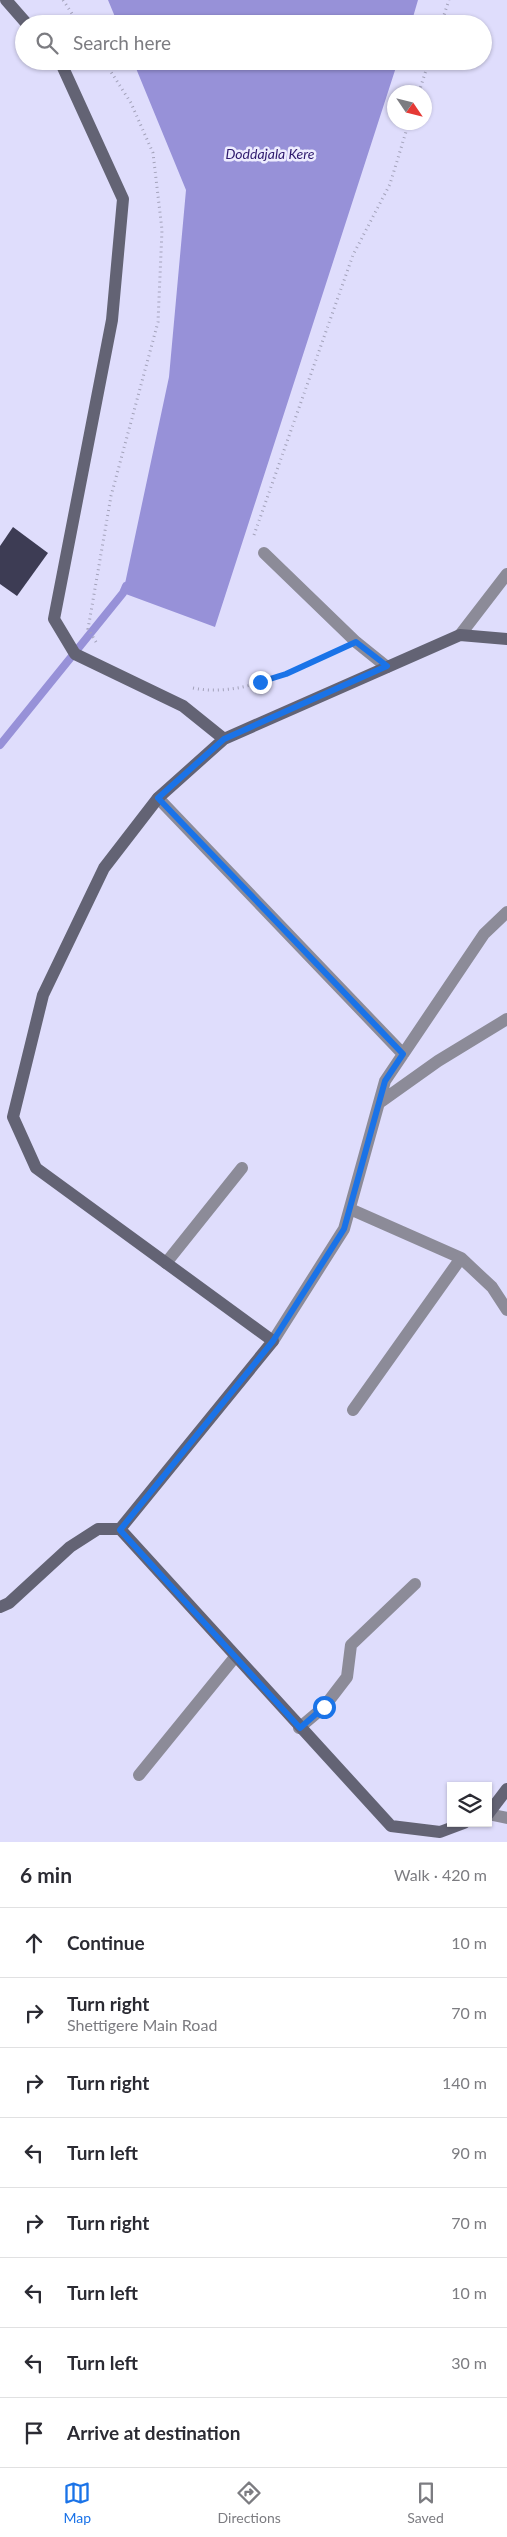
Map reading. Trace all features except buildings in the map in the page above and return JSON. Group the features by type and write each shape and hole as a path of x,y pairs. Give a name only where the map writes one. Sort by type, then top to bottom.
{"street":[{"path":"6,0 19,15"},
{"path":"64,70 122,199 112,320 54,619 75,654 183,706 224,739"},
{"path":"264,553 356,642 387,666"},
{"path":"273,1341 36,1168 13,1117 43,995 104,868 158,798 224,739 460,634 507,574"},
{"path":"460,634 507,639"},
{"path":"158,798 403,1054"},
{"path":"120,1530 273,1341 344,1229 385,1081 484,934 507,912"},
{"path":"379,1103 438,1061 507,1019"},
{"path":"166,1263 242,1168"},
{"path":"350,1209 461,1258 492,1287 507,1310"},
{"path":"353,1410 461,1258"},
{"path":"0,1607 9,1603 70,1547 98,1530 120,1530 391,1826 440,1832 453,1827"},
{"path":"300,1728 324,1707 347,1677 351,1645 415,1584"},
{"path":"138,1775 235,1657"},
{"path":"492,1809 507,1789"},
{"path":"492,1815 507,1818"}],"path":[{"path":"63,0 73,15"},
{"path":"444,15 449,0"},
{"path":"99,646 88,629 111,496 158,322 162,230 153,153 132,103 110,70"},
{"path":"421,85 426,70"},
{"path":"264,553 254,535 353,255 390,184 407,130"},
{"path":"191,687 210,691 260,682 286,674 356,642"}],"water":[{"path":"108,0 418,0 414,15 114,15"},
{"name":"Doddajala Kere","path":"137,70 395,70 390,85 387,85 387,95 215,627 123,593 169,377 186,190"}],"waterway":[{"path":"0,745 123,593 126,586"}],"route":[{"path":"260,682 286,674 356,642 387,666 224,739 158,798 403,1054 385,1081 344,1229 273,1341 120,1530 300,1728 324,1707"}]}
